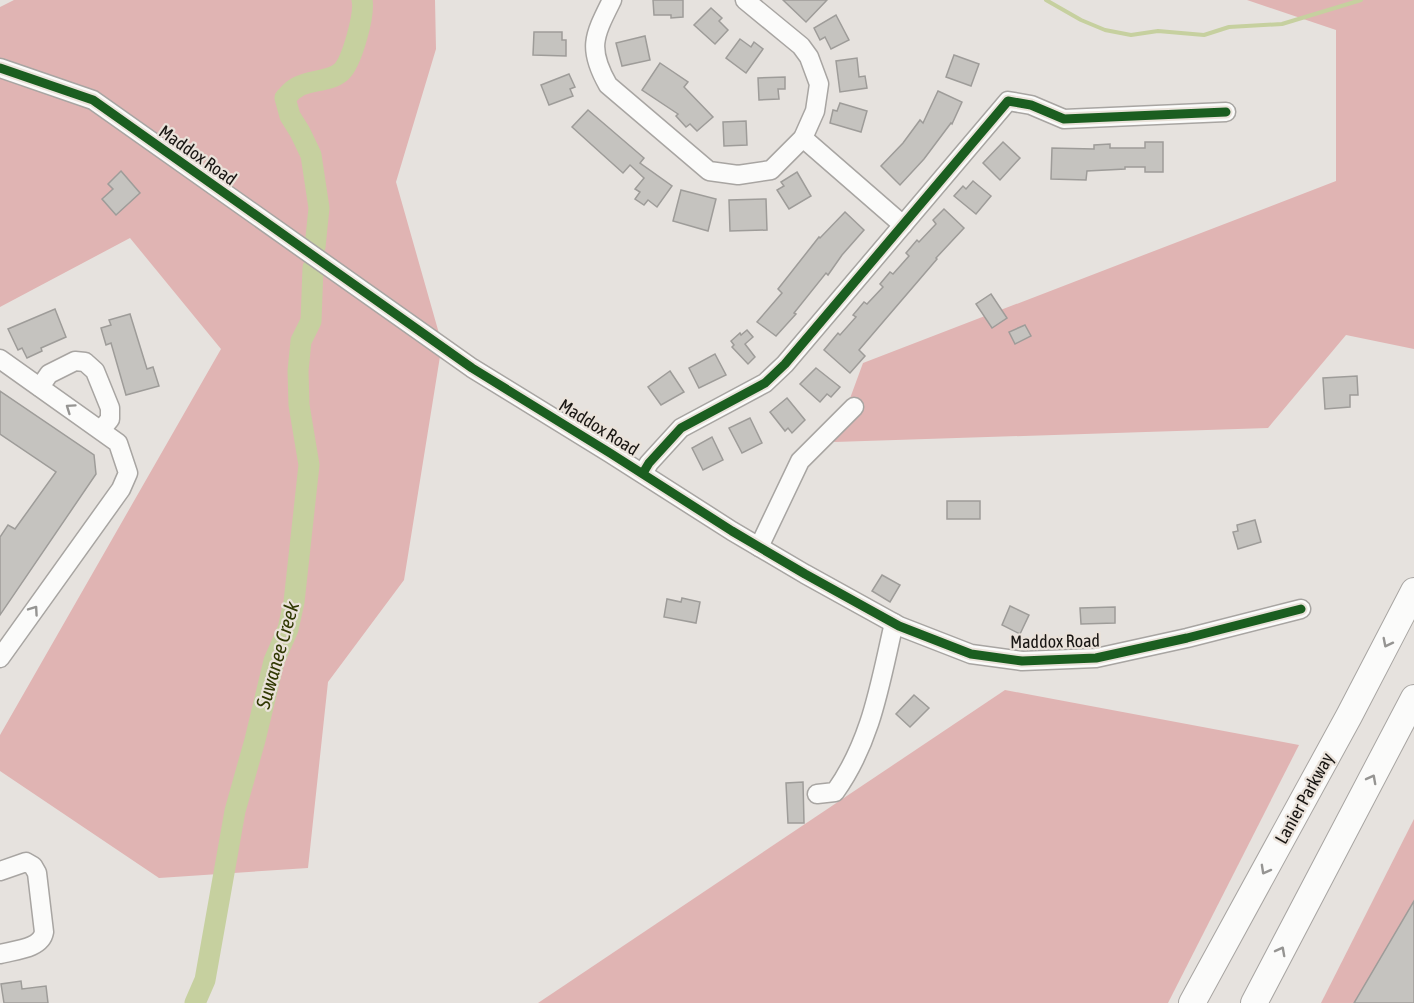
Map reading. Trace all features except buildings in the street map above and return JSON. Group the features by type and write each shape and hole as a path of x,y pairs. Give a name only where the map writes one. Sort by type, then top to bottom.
{"highway":[{"name":"Lanier Parkway","path":"1192,1003 1349,717 1414,591"},
{"path":"1254,1003 1414,698"}],"street":[{"path":"612,0 598,29 594,50 599,69 608,85 709,171 738,175 771,170 803,138 815,111 819,84 809,57 801,46 745,0"},
{"name":"Maddox Road","path":"0,68 93,100 472,368 759,547 894,623 971,654 1031,661 1103,658 1301,609"},
{"path":"643,473 681,428 765,383 785,364 1008,101 1030,105 1065,119 1226,112"},
{"path":"803,138 903,225"},
{"path":"0,359 118,442 128,473 121,489 0,658"},
{"path":"40,387 49,374 75,361 85,362 95,371 111,408 110,419 101,430"},
{"path":"759,547 800,461 854,407"},
{"path":"817,794 835,792 845,777 867,731 894,623"},
{"path":"0,871 26,862 33,866 37,873 44,932 43,939 38,944 0,954"}],"shaded area":[{"path":"14,0 435,0 436,49 396,182 442,344 404,580 328,682 308,868 159,878 0,771 0,735 221,349 130,238 0,307 0,7"},
{"path":"1247,0 1414,0 1414,349 1346,335 1268,428 834,442 863,363 1336,181 1336,30"},
{"path":"1005,690 1299,745 1168,1003 538,1003"},
{"path":"1414,819 1414,1003 1321,1003"}],"waterway":[{"name":"Suwanee Creek","path":"315,247 319,208 311,155 290,116 285,98 301,85 330,78 345,67 357,38 362,16 362,0"},
{"path":"1046,0 1081,20 1105,30 1131,35 1158,31 1204,35 1229,27 1282,24 1361,0"},
{"name":"Suwanee Creek","path":"195,1003 205,980 235,811 274,661 288,629 294,602 309,465 299,405 298,371 301,341 311,321 313,268"}],"cycle path":[{"path":"0,68 93,100 472,368 732,531 899,626 971,654 1022,661 1096,658 1301,609"},
{"path":"643,473 649,463 681,428 765,383 785,364 1008,101 1031,105 1064,119 1226,112"}]}
